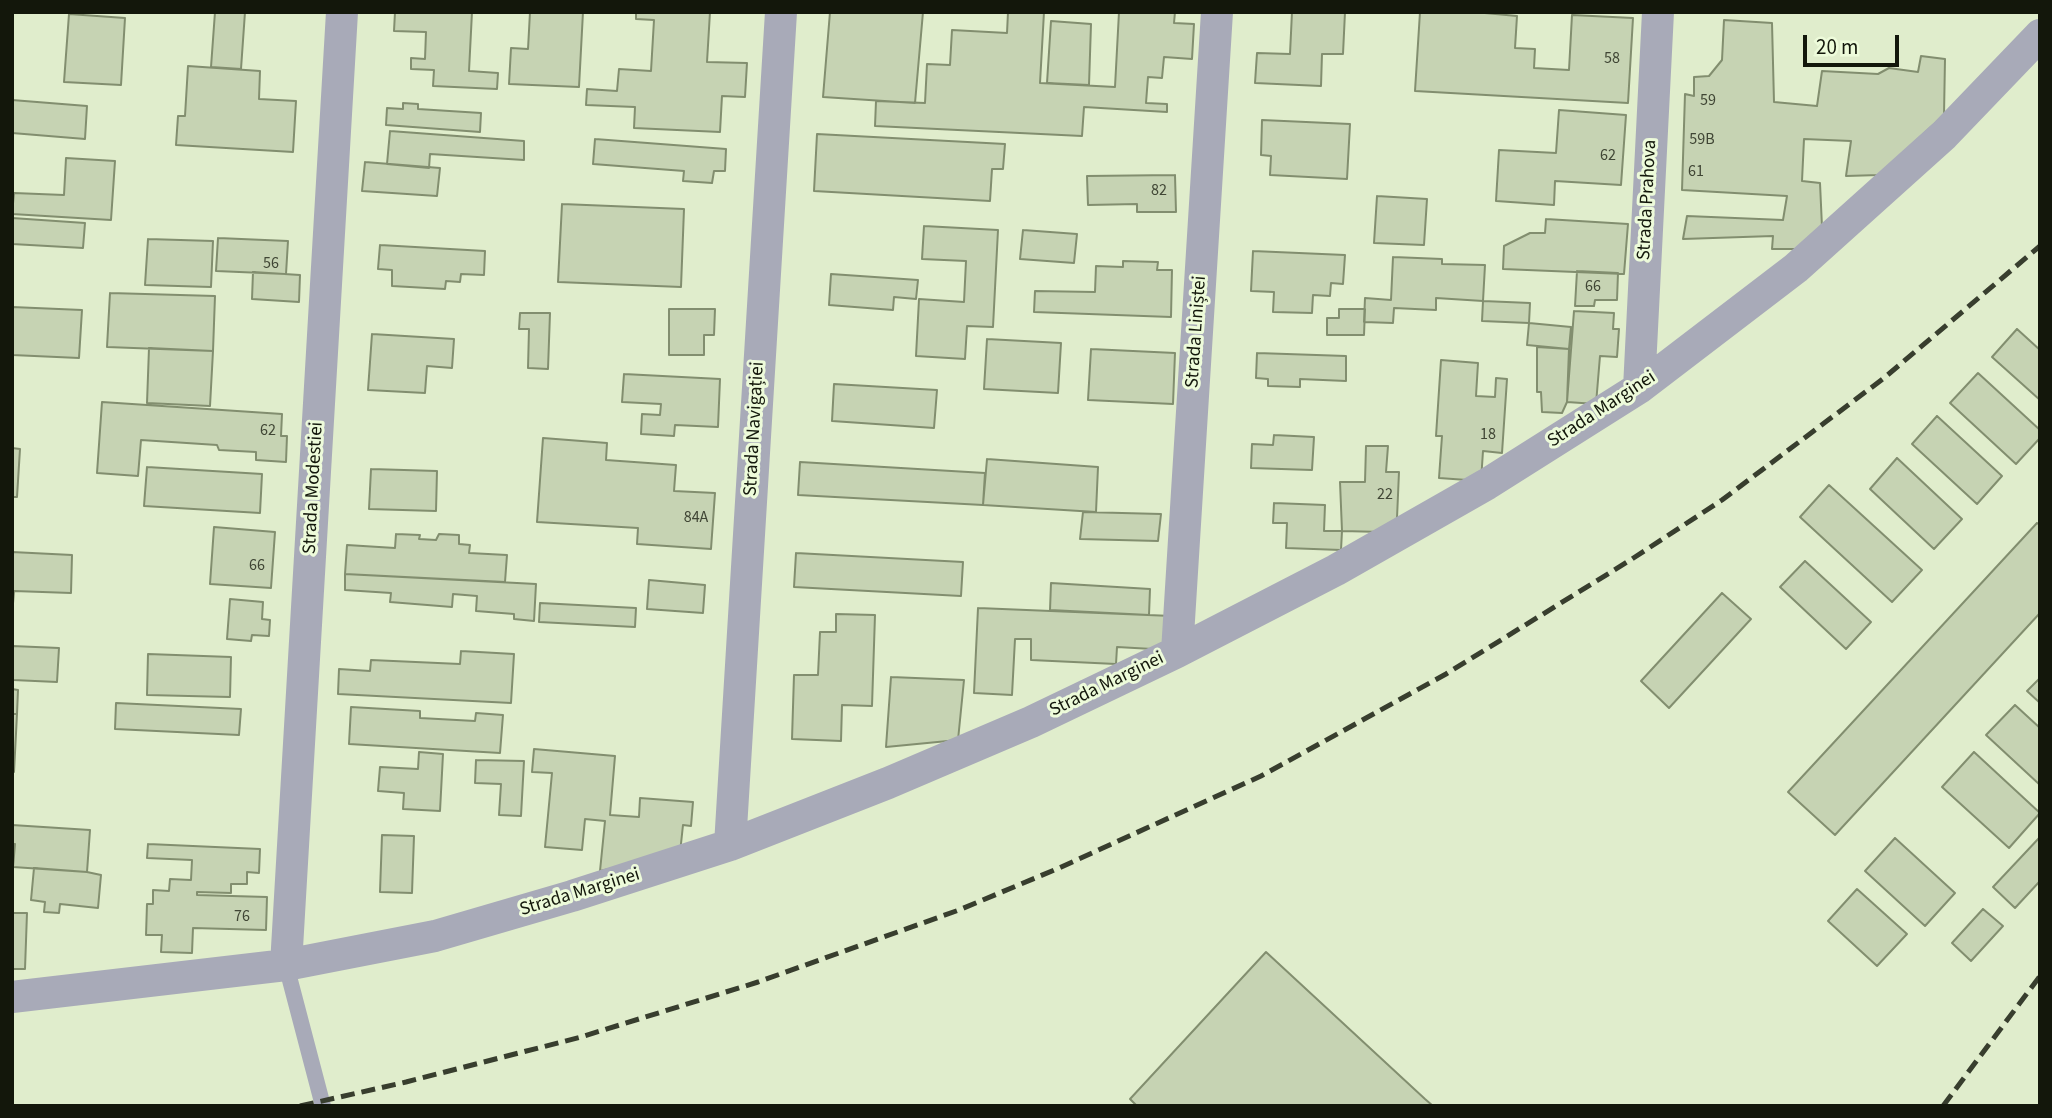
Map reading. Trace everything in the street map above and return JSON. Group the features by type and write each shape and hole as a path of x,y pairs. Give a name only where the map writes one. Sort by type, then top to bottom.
{"street":[{"name":"Strada Modestiei","path":"286,965 342,12"},
{"name":"Strada Navigației","path":"730,845 781,12"},
{"name":"Strada Liniștei","path":"1177,652 1217,12"},
{"name":"Strada Prahova","path":"1639,388 1658,12"},
{"name":"Strada Marginei","path":"12,997 286,965 435,936 572,896 730,845 888,783 1031,722 1177,652 1336,570 1464,497 1639,388 1796,268 1944,135 2040,35"}],"lane":[{"path":"286,965 323,1106"}],"building":[{"path":"215,12 245,12 241,69 211,67"},
{"path":"395,12 472,12 469,71 498,73 497,89 433,86 434,70 411,69 411,58 425,59 426,32 394,31"},
{"path":"530,12 583,12 579,87 509,84 511,48 528,49"},
{"path":"636,12 710,12 707,62 747,63 745,97 722,96 720,132 634,128 635,107 586,105 587,89 617,91 619,69 651,71 654,20 636,19"},
{"path":"830,12 923,12 915,103 823,97"},
{"path":"1008,12 1044,12 1040,83 1115,87 1119,12 1175,12 1174,23 1194,24 1192,59 1164,57 1162,78 1148,77 1146,103 1167,104 1167,112 1084,107 1082,136 875,126 876,101 925,103 927,64 950,65 952,30 1007,33"},
{"path":"1292,12 1345,12 1343,54 1322,54 1321,86 1255,83 1257,53 1290,54"},
{"path":"1420,12 1474,12 1517,16 1515,48 1535,49 1534,68 1569,70 1572,15 1633,18 1628,103 1415,91"},
{"path":"69,14 125,18 121,85 64,82"},
{"path":"1724,20 1772,23 1774,102 1817,106 1822,71 1878,74 1889,68 1918,72 1921,56 1945,59 1944,115 1879,175 1846,176 1851,141 1804,139 1802,181 1820,183 1822,227 1797,249 1772,249 1773,236 1683,239 1687,216 1783,220 1787,196 1682,190 1685,94 1694,96 1694,77 1709,76 1722,60"},
{"path":"1051,21 1091,24 1089,85 1047,83"},
{"path":"188,66 260,71 259,99 296,101 293,152 176,145 178,116 185,116"},
{"path":"12,100 87,106 85,139 12,133"},
{"path":"403,103 418,104 418,109 481,113 480,132 386,125 387,108 403,109"},
{"path":"1559,110 1626,115 1621,185 1555,181 1554,205 1496,201 1499,150 1556,153"},
{"path":"1262,120 1350,124 1347,179 1270,175 1271,156 1261,155"},
{"path":"390,131 524,141 524,160 430,154 429,168 387,164"},
{"path":"817,134 1005,144 1003,169 992,169 990,201 814,191"},
{"path":"595,139 726,149 725,171 714,171 712,183 683,181 684,171 593,164"},
{"path":"66,158 115,161 111,220 12,214 14,193 64,195"},
{"path":"365,162 440,168 437,196 362,191"},
{"path":"1175,175 1176,212 1137,212 1137,204 1088,205 1087,176"},
{"path":"1377,196 1427,199 1424,245 1374,243"},
{"path":"562,204 684,209 681,287 558,282"},
{"path":"12,218 85,223 83,248 12,244"},
{"path":"1546,219 1628,224 1624,274 1503,269 1504,246 1530,233 1545,233"},
{"path":"924,226 998,230 993,327 967,326 965,359 916,356 919,299 964,302 966,261 922,259"},
{"path":"1023,230 1077,234 1074,263 1020,259"},
{"path":"218,238 288,241 286,274 216,271"},
{"path":"148,239 213,241 211,287 145,285"},
{"path":"380,245 485,251 484,275 461,274 460,282 446,281 445,289 392,286 392,270 378,269"},
{"path":"1253,251 1345,255 1343,284 1331,283 1330,296 1313,295 1312,313 1273,312 1274,292 1251,291"},
{"path":"1393,257 1442,259 1442,264 1485,265 1483,301 1436,298 1436,310 1394,308 1393,323 1364,322 1365,298 1391,300"},
{"path":"1123,261 1158,262 1157,270 1172,270 1171,317 1034,312 1035,291 1095,292 1096,266 1123,267"},
{"path":"1577,271 1618,273 1617,300 1595,300 1594,306 1575,306"},
{"path":"253,272 300,275 299,302 252,299"},
{"path":"831,274 918,280 916,299 894,297 893,310 829,305"},
{"path":"110,293 215,296 213,351 107,347"},
{"path":"1483,301 1530,303 1529,323 1482,321"},
{"path":"12,307 82,310 79,358 12,355"},
{"path":"669,309 715,309 714,335 704,335 704,355 669,355"},
{"path":"1339,309 1365,309 1364,335 1327,335 1327,318 1339,318"},
{"path":"1574,311 1614,313 1613,329 1619,329 1617,357 1600,356 1596,404 1567,402"},
{"path":"520,313 550,313 548,369 528,368 529,329 519,329"},
{"path":"1529,323 1571,327 1569,349 1527,345"},
{"path":"2017,329 2040,350 2040,400 1992,357"},
{"path":"372,334 454,339 452,368 427,366 425,393 368,390"},
{"path":"987,339 1061,343 1058,393 984,389"},
{"path":"1537,347 1569,349 1567,402 1562,413 1542,412 1541,392 1537,392"},
{"path":"149,348 213,351 210,406 147,403"},
{"path":"1091,349 1175,353 1173,404 1088,400"},
{"path":"1257,353 1346,356 1346,381 1300,379 1300,387 1268,386 1268,379 1256,378"},
{"path":"1441,360 1478,363 1476,396 1495,397 1496,378 1507,379 1502,453 1483,451 1481,481 1439,478 1442,436 1436,436"},
{"path":"1978,373 2040,430 2040,438 2016,464 1950,403"},
{"path":"624,374 720,379 718,427 675,425 674,436 641,434 642,414 660,415 661,404 622,402"},
{"path":"834,384 937,390 934,428 832,421"},
{"path":"102,402 282,414 281,436 287,436 286,462 256,460 256,452 219,450 217,445 141,440 138,476 97,473"},
{"path":"1937,416 2002,476 1977,504 1912,444"},
{"path":"1274,435 1314,437 1312,470 1251,468 1252,444 1273,445"},
{"path":"543,438 607,443 606,460 676,465 674,491 715,493 711,549 637,544 638,528 537,522"},
{"path":"1366,446 1388,446 1386,472 1399,472 1397,518 1383,532 1342,531 1340,482 1365,482"},
{"path":"12,448 20,449 17,497 12,497"},
{"path":"1897,458 1962,519 1934,549 1870,489"},
{"path":"987,459 1098,467 1096,512 983,505"},
{"path":"800,462 985,473 983,505 798,495"},
{"path":"147,467 262,474 260,513 144,506"},
{"path":"371,469 437,471 436,511 369,509"},
{"path":"1829,485 1922,570 1892,602 1800,517"},
{"path":"1274,503 1325,505 1324,531 1342,531 1341,550 1286,548 1287,523 1273,523"},
{"path":"1083,512 1161,514 1158,541 1080,539"},
{"path":"2037,523 2040,525 2040,613 1835,835 1788,792"},
{"path":"214,527 275,532 271,588 210,584"},
{"path":"396,534 420,535 419,539 436,540 439,534 459,535 459,544 470,545 469,553 507,555 505,582 345,574 347,545 395,548"},
{"path":"12,552 72,555 71,593 14,591 12,616"},
{"path":"796,553 963,562 961,596 794,587"},
{"path":"1805,561 1871,622 1846,649 1780,587"},
{"path":"345,574 536,584 534,621 514,619 514,614 476,611 477,596 453,594 452,607 390,602 391,593 345,590"},
{"path":"649,580 705,585 703,613 647,609"},
{"path":"1051,583 1150,589 1149,615 1050,610"},
{"path":"1722,593 1751,619 1669,708 1641,681"},
{"path":"230,599 263,602 262,619 270,620 269,636 252,635 251,641 227,639"},
{"path":"540,603 636,608 635,627 539,622"},
{"path":"978,608 1172,616 1170,650 1117,647 1116,664 1031,660 1031,639 1015,639 1012,695 974,693"},
{"path":"836,614 875,615 872,706 842,705 841,741 792,739 794,675 818,675 820,632 836,632"},
{"path":"12,646 59,648 57,682 13,680"},
{"path":"461,651 514,654 511,703 338,694 339,669 370,671 371,660 460,664"},
{"path":"148,654 231,657 230,697 147,695"},
{"path":"891,677 964,680 958,740 886,747"},
{"path":"2040,678 2040,703 2027,691"},
{"path":"12,689 18,690 17,714 12,714"},
{"path":"116,703 241,709 239,735 115,729"},
{"path":"2015,705 2040,728 2040,785 1986,735"},
{"path":"351,707 420,711 420,718 475,721 476,713 503,715 500,753 349,744"},
{"path":"12,714 17,714 14,772 12,772"},
{"path":"534,749 615,756 610,815 639,817 640,798 693,802 691,826 683,825 680,853 600,871 605,821 585,819 582,850 545,847 552,773 532,772"},
{"path":"419,752 443,754 440,811 403,809 404,793 378,791 380,767 418,769"},
{"path":"1974,752 2040,813 2009,848 1942,787"},
{"path":"476,760 524,761 521,816 499,815 501,784 475,783"},
{"path":"12,825 90,830 87,872 13,867 15,844 12,844"},
{"path":"382,835 414,836 412,893 380,892"},
{"path":"2040,837 2040,881 2015,908 1993,887"},
{"path":"1895,838 1955,893 1925,926 1865,871"},
{"path":"148,844 260,849 259,873 247,872 247,884 231,884 231,893 197,892 197,895 267,897 266,930 193,928 192,953 161,952 162,935 146,935 147,904 153,904 153,890 169,891 170,879 191,880 192,860 147,858"},
{"path":"34,868 101,875 98,908 60,904 59,913 44,912 45,902 31,900"},
{"path":"1857,889 1907,934 1877,966 1828,921"},
{"path":"1983,909 2003,926 1971,961 1952,943"},
{"path":"12,913 27,913 25,969 12,969"},
{"path":"1266,952 1433,1106 1137,1106 1130,1099"}],"railway":[{"path":"300,1106 581,1037 758,982 959,910 1059,868 1261,776 1446,674 1722,500 1884,378 2040,246"},
{"path":"1943,1106 2040,976"}]}
